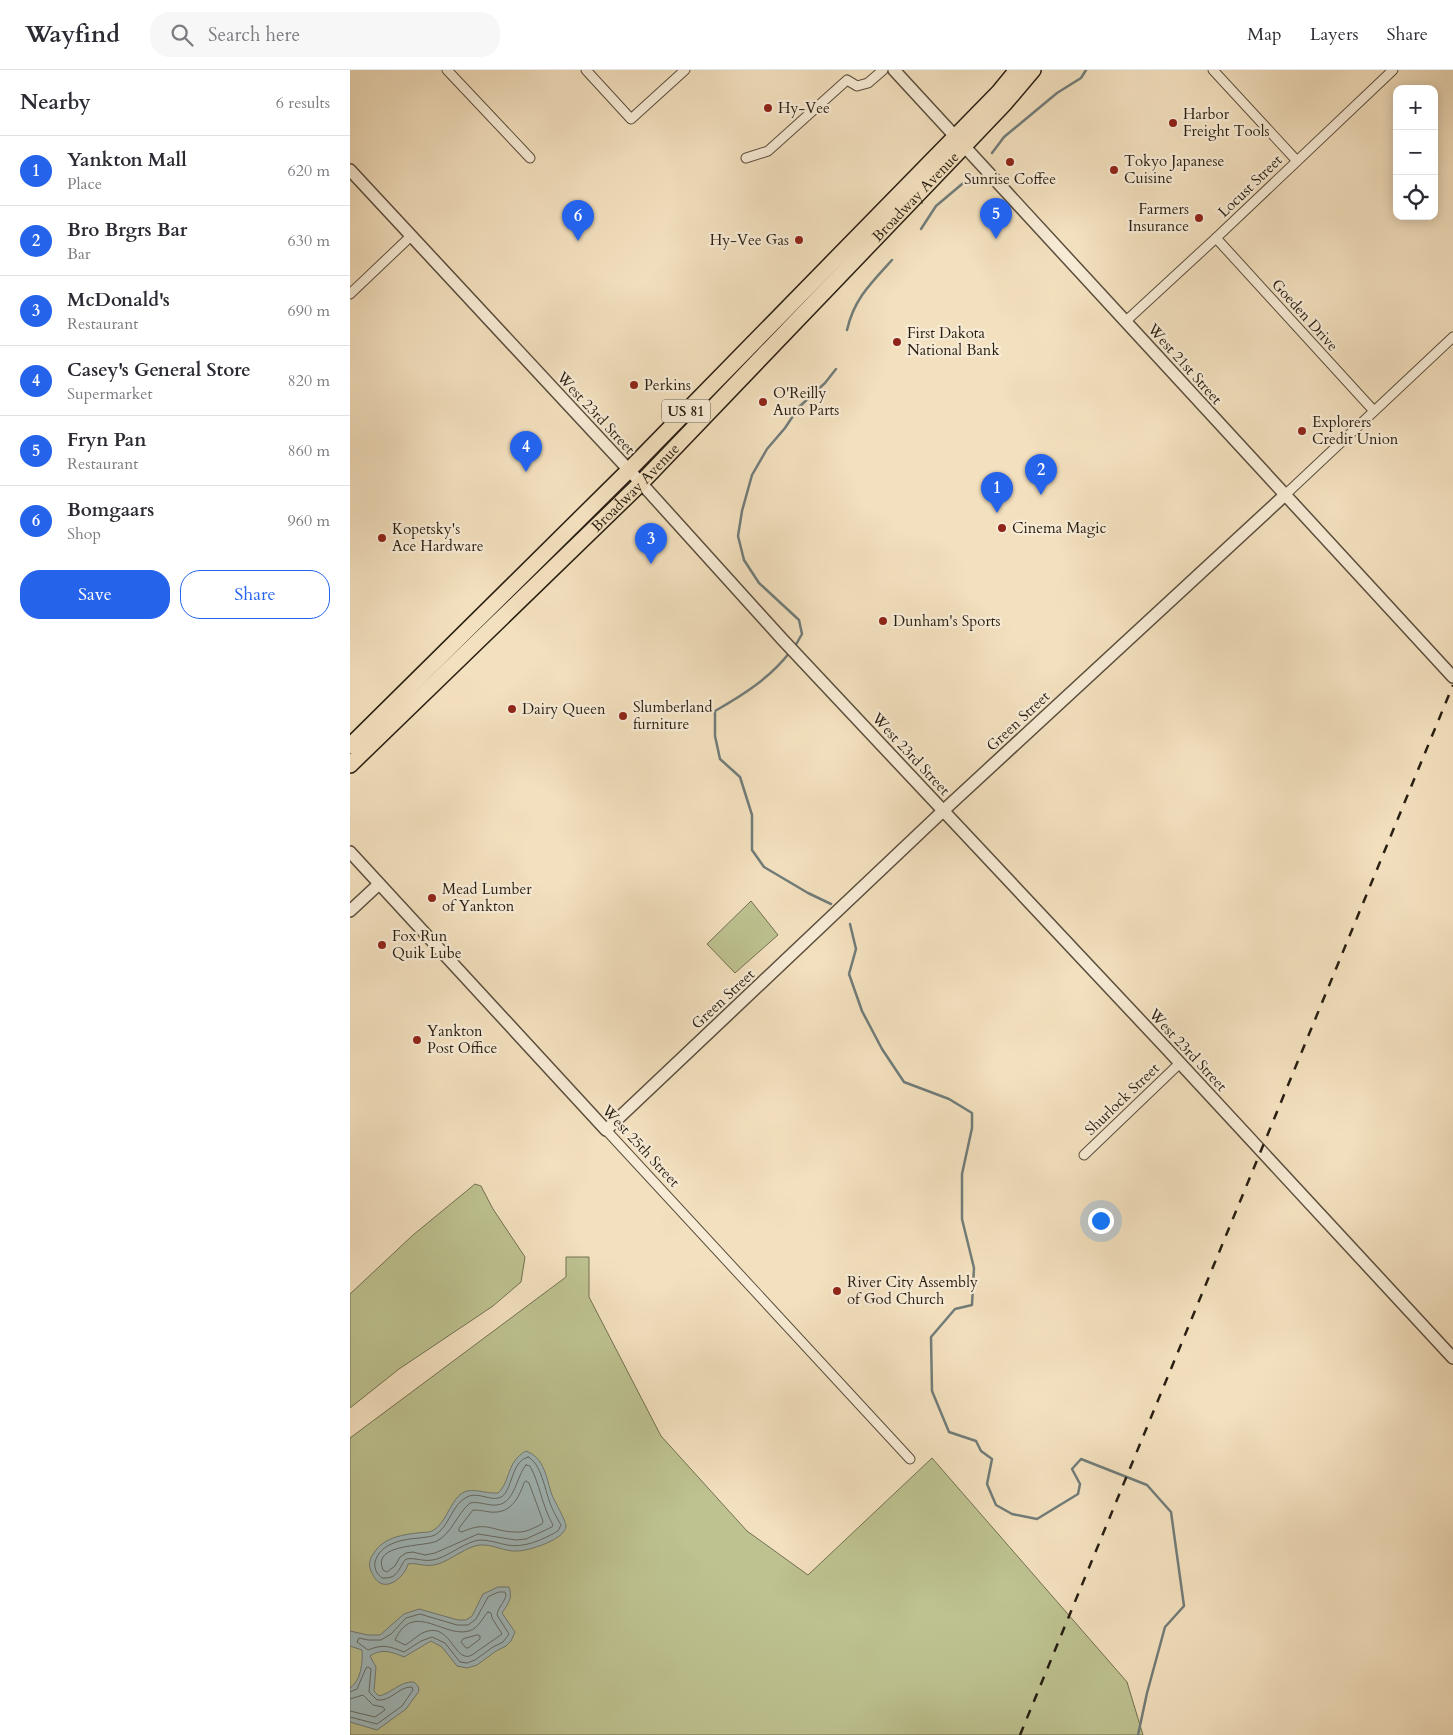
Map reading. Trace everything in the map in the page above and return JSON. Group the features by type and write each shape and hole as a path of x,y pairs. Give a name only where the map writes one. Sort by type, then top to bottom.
{"highway":[{"name":"Broadway Avenue","path":"350,765 641,483 960,141 1017,70"},
{"name":"Broadway Avenue","path":"350,746 960,141 1006,103 1033,70"}],"street":[{"path":"448,70 530,158"},
{"path":"586,70 630,119 686,70"},
{"path":"852,83 863,81 877,70"},
{"path":"746,158 768,151 847,80 857,86 868,83 883,70"},
{"name":"West 21st Street","path":"894,70 1453,677"},
{"path":"1213,70 1297,161"},
{"name":"Locust Street","path":"1126,321 1393,70"},
{"name":"West 23rd Street","path":"350,171 641,483 794,652 944,810 1453,1358"},
{"path":"350,294 411,236"},
{"name":"Goeden Drive","path":"1216,238 1374,410"},
{"name":"Green Street","path":"606,1130 944,810 1453,337"},
{"name":"West 25th Street","path":"350,852 910,1459"},
{"path":"350,911 379,884"},
{"name":"Shurlock Street","path":"1084,1155 1180,1063"}],"green space":[{"path":"751,901 778,935 735,973 707,944"},
{"path":"475,1184 481,1186 493,1209 525,1257 521,1282 493,1306 399,1369 350,1408 350,1294 413,1235"},
{"path":"566,1257 589,1257 589,1297 661,1436 747,1531 808,1575 932,1458 1127,1682 1143,1735 350,1735 350,1438 566,1277"}],"water":[{"path":"526,1451 537,1458 544,1469 552,1495 566,1524 564,1531 560,1535 554,1540 538,1547 523,1550 512,1551 485,1545 475,1546 438,1564 408,1564 401,1576 389,1584 380,1583 375,1579 370,1569 370,1562 382,1544 399,1536 432,1531 442,1522 457,1498 467,1491 498,1493 515,1461"},
{"path":"498,1587 509,1587 510,1591 509,1601 502,1613 515,1632 511,1641 506,1646 477,1665 467,1668 457,1666 442,1647 431,1641 404,1657 387,1652 374,1654 370,1656 376,1667 374,1691 379,1696 409,1682 414,1682 418,1686 419,1691 406,1709 377,1730 350,1722 350,1688 359,1676 362,1665 362,1650 350,1646 350,1631 368,1635 380,1635 404,1614 419,1609 458,1620 466,1620 472,1616 483,1594"}],"waterway":[{"path":"992,153 1004,137 1057,93 1081,78 1086,70"},
{"path":"921,229 936,206 968,179"},
{"path":"847,330 854,309 864,292 892,260"},
{"path":"794,648 802,634 799,620 759,583 744,560 738,536 742,511 752,475 767,449 785,428 799,407 825,383 836,369"},
{"path":"790,652 774,670 756,685 715,711 715,736 720,759 740,777 752,815 752,850 764,867 831,904"},
{"path":"850,924 856,949 849,974 862,1011 882,1049 904,1082 949,1099 972,1113 972,1128 962,1174 962,1219 974,1268 972,1305 955,1309 931,1337 932,1391 949,1432 976,1441 981,1451 992,1459 987,1484 996,1505 1012,1514 1037,1519 1078,1494 1080,1484 1072,1469 1081,1459 1147,1485 1171,1512 1184,1606 1165,1627 1138,1735"}],"railway":[{"path":"1020,1735 1453,685"}],"place":[{"name":"Hy-Vee","path":"768,108"},
{"name":"Harbor Freight Tools","path":"1173,123"},
{"name":"Sunrise Coffee","path":"1010,162"},
{"name":"Tokyo Japanese Cuisine","path":"1114,170"},
{"name":"Farmers Insurance","path":"1199,218"},
{"name":"Fryn Pan","path":"996,239"},
{"name":"Hy-Vee Gas","path":"799,240"},
{"name":"Bomgaars","path":"578,241"},
{"name":"First Dakota National Bank","path":"897,342"},
{"name":"Perkins","path":"634,385"},
{"name":"O'Reilly Auto Parts","path":"763,402"},
{"name":"Explorers Credit Union","path":"1302,431"},
{"name":"Casey's General Store","path":"526,472"},
{"name":"Bro Brgrs Bar","path":"1041,495"},
{"name":"Yankton Mall","path":"997,513"},
{"name":"Cinema Magic","path":"1002,528"},
{"name":"Kopetsky's Ace Hardware","path":"382,538"},
{"name":"McDonald's","path":"651,564"},
{"name":"Dunham's Sports","path":"883,621"},
{"name":"Dairy Queen","path":"512,709"},
{"name":"Slumberland furniture","path":"623,716"},
{"name":"Mead Lumber of Yankton","path":"432,898"},
{"name":"Fox Run Quik Lube","path":"382,945"},
{"name":"Yankton Post Office","path":"417,1040"},
{"name":"River City Assembly of God Church","path":"837,1291"}]}
